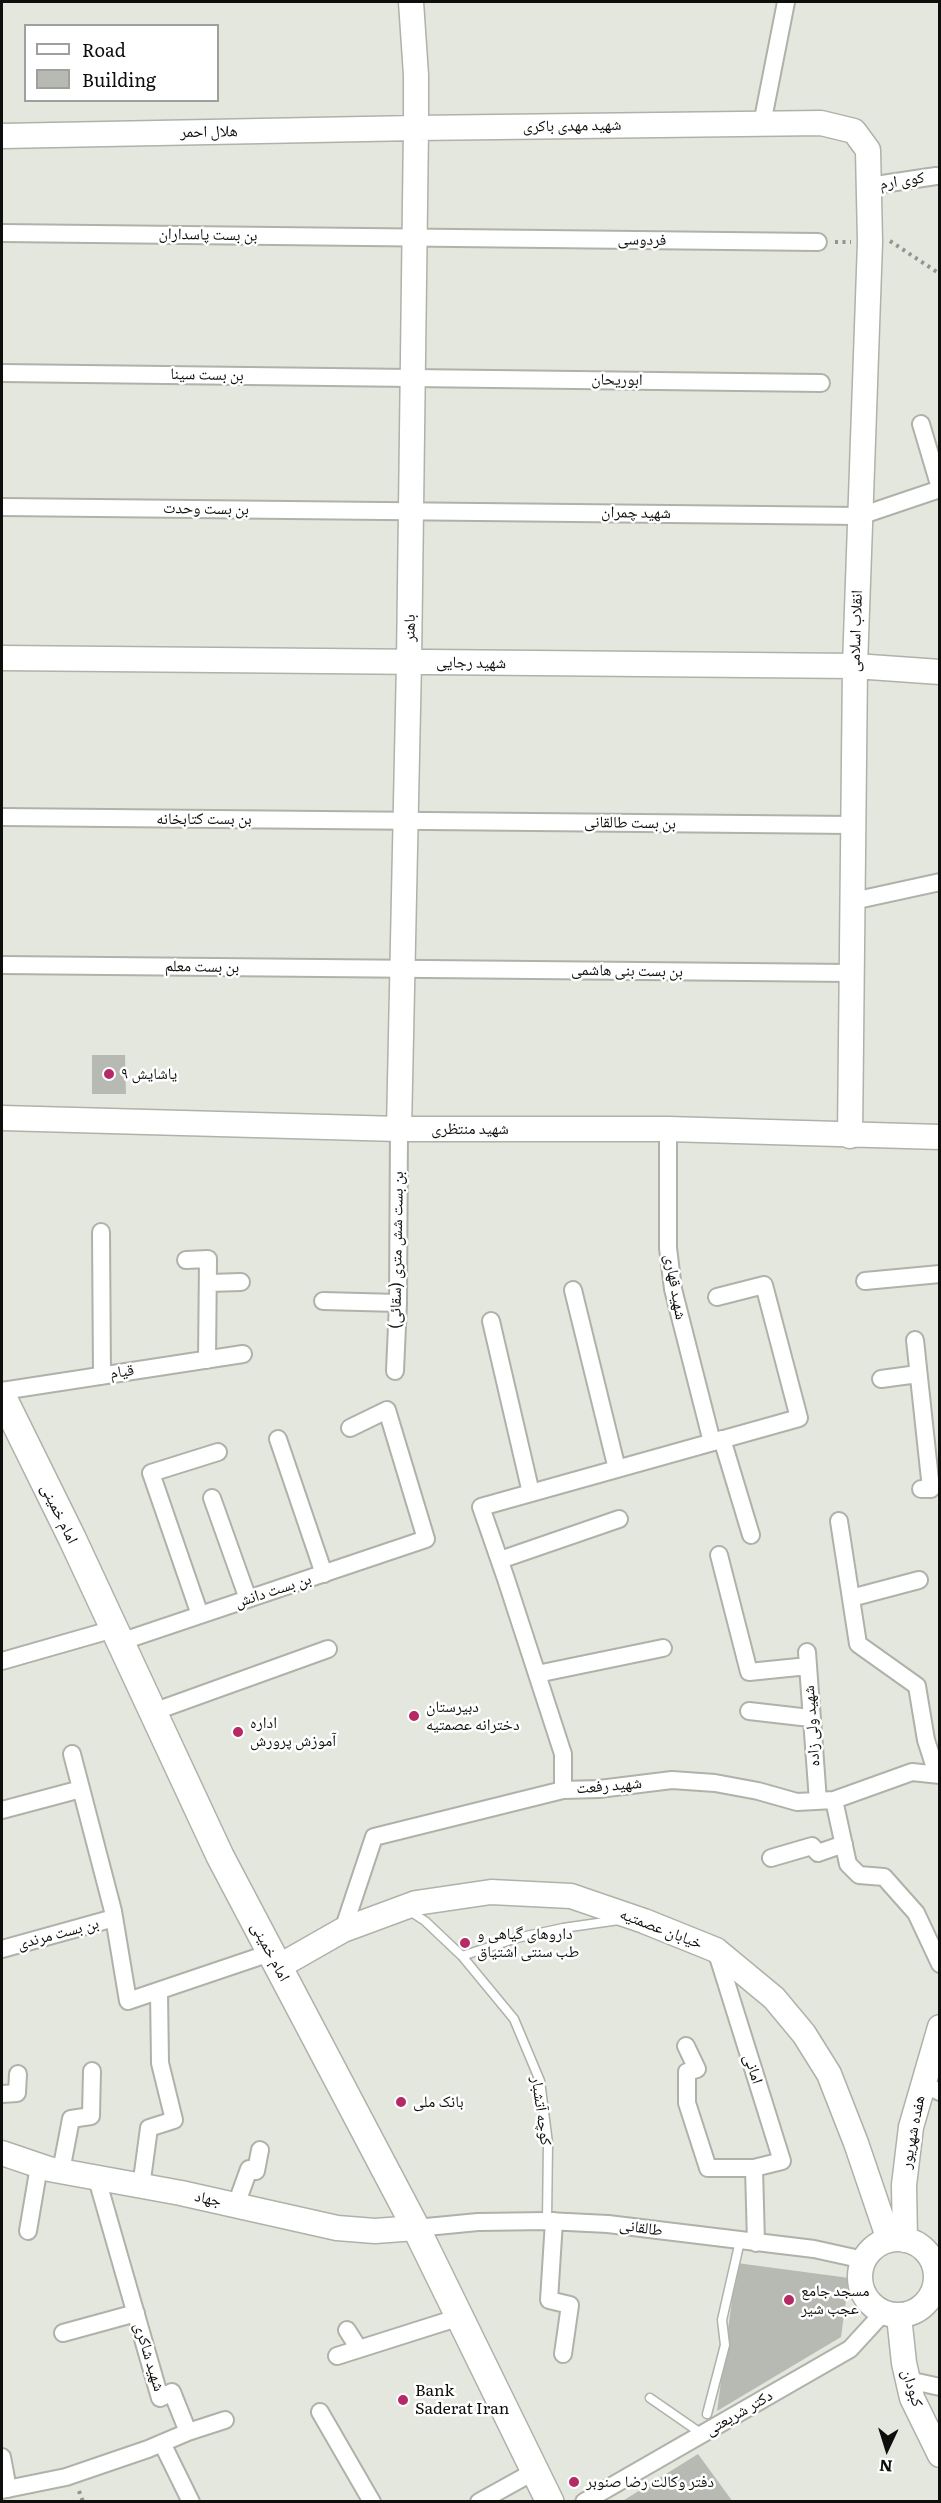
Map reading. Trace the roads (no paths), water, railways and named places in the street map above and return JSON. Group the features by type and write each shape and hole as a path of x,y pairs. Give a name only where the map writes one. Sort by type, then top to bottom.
{"main road":[{"name":"امام خمینی","path":"2,1396 219,1856 416,2228 550,2502"}],"street":[{"path":"411,2 416,75 416,128"},
{"path":"762,124 786,2"},
{"name":"شهید مهدی باکری","path":"416,128 821,123 854,131"},
{"name":"هلال احمر","path":"2,136 416,128"},
{"name":"باهنر","path":"399,1129 410,662 416,128"},
{"name":"انقلاب اسلامی","path":"850,1136 855,666 870,234 868,150 854,131"},
{"name":"کوی ارم","path":"869,186 936,176"},
{"name":"بن بست پاسداران","path":"2,233 414,237"},
{"name":"فردوسی","path":"414,237 818,242"},
{"name":"بن بست سینا","path":"2,373 413,378"},
{"name":"ابوریحان","path":"413,378 821,383"},
{"path":"921,424 939,488"},
{"name":"شهید چمران","path":"411,511 860,516 939,488"},
{"name":"بن بست وحدت","path":"2,507 411,511"},
{"name":"شهید رجایی","path":"2,658 855,666 938,670"},
{"name":"بن بست کتابخانه","path":"2,817 406,820"},
{"name":"بن بست طالقانی","path":"406,820 853,825"},
{"path":"853,901 939,882"},
{"name":"بن بست معلم","path":"2,965 402,969"},
{"name":"بن بست بنی هاشمی","path":"402,969 852,973"},
{"name":"شهید منتظری","path":"2,1118 399,1129 668,1129 939,1137"},
{"name":"بن بست شش متری (سقائی)","path":"395,1371 398,1303 399,1129"},
{"name":"شهید قهاری","path":"668,1129 668,1248 673,1289 717,1441 751,1535"},
{"path":"100,1232 102,1376"},
{"path":"186,1260 208,1259 207,1360"},
{"path":"865,1281 939,1274"},
{"path":"208,1283 241,1282"},
{"path":"563,1790 563,1754 481,1507 799,1418 764,1285 717,1297"},
{"path":"573,1290 617,1469"},
{"path":"323,1301 398,1303"},
{"path":"491,1321 531,1493"},
{"path":"915,1340 930,1480"},
{"name":"قیام","path":"2,1391 243,1354"},
{"path":"881,1379 918,1374"},
{"name":"بن بست دانش","path":"2,1660 117,1636 200,1615 426,1539 387,1410 350,1428"},
{"path":"278,1439 324,1574"},
{"path":"200,1615 151,1473 218,1452"},
{"path":"212,1498 248,1599"},
{"path":"500,1560 619,1519"},
{"path":"838,1521 858,1644 917,1686 926,1740 939,1772"},
{"name":"شهید ولی زاده","path":"719,1555 749,1672 807,1659 810,1718 826,1800 844,1844 848,1864 859,1875 884,1878 916,1913 939,1964"},
{"path":"851,1598 920,1581"},
{"path":"537,1674 663,1648"},
{"path":"153,1712 328,1649"},
{"path":"749,1710 810,1718"},
{"path":"72,1754 114,1918 128,2001 274,1960"},
{"name":"شهید رفعت","path":"343,1929 374,1837 563,1790 599,1789 672,1780 715,1782 797,1802 826,1800 912,1772 939,1772"},
{"path":"2,1810 81,1789"},
{"path":"771,1858 812,1846 818,1853 844,1844"},
{"name":"خیابان عصمتیه","path":"274,1960 343,1929 416,1903 491,1892 571,1896 716,1950 774,1998 804,2034 829,2074 897,2240"},
{"name":"بن بست مرندی","path":"2,1949 114,1918"},
{"name":"امانی","path":"686,2046 697,2069 687,2072 687,2103 708,2168 754,2168 782,2161 716,1950"},
{"path":"141,2187 149,2128 174,2120 160,2062 159,1992"},
{"name":"هفده شهریور","path":"897,2240 911,2127 931,2088 939,2027"},
{"path":"28,2231 71,2119 91,2116 92,2071"},
{"path":"2,2094 17,2093 18,2074"},
{"path":"236,2205 249,2169 256,2171 260,2150"},
{"name":"جهاد","path":"2,2153 50,2169 236,2205 337,2228 375,2231 416,2228"},
{"path":"748,2242 754,2168"},
{"name":"شهید شاکری","path":"97,2179 160,2398 172,2392 188,2432"},
{"path":"550,2221 549,2300 570,2305 562,2354"},
{"name":"طالقانی","path":"416,2228 478,2222 550,2221 608,2224 814,2249 864,2260"},
{"path":"897,2240 915,2243 936,2258 936,2284 932,2296 912,2313 891,2314 873,2306 862,2290 860,2272 864,2260 879,2244 897,2240"},
{"path":"63,2333 136,2313"},
{"name":"کبودان","path":"891,2314 912,2398 939,2455"},
{"name":"دکتر شریعتی","path":"584,2502 850,2349 891,2314"},
{"path":"337,2356 460,2317"},
{"path":"347,2331 359,2349"},
{"path":"908,2380 939,2387"},
{"path":"320,2412 372,2502"},
{"path":"2,2457 5,2489 66,2477 225,2420"},
{"path":"162,2443 192,2502"},
{"path":"479,2502 535,2471"}],"lane":[{"name":"کوچه آتشبار","path":"404,1907 425,1921 462,1956 514,2019 540,2081 548,2143 550,2221"},
{"path":"462,1956 517,1938 563,1928 635,1918"},
{"path":"707,2414 725,2345 722,2320 748,2242"},
{"path":"650,2398 702,2434"}],"place":[{"name":"یاشایش ۹","path":"109,1074"},
{"name":"دبیرستان دخترانه عصمتیه","path":"414,1716"},
{"name":"اداره آموزش پرورش","path":"238,1732"},
{"name":"داروهای گیاهی و طب سنتی اشتیاق","path":"465,1943"},
{"name":"بانک ملی","path":"401,2102"},
{"name":"مسجد جامع عجب شیر","path":"789,2300"},
{"name":"Bank Saderat Iran","path":"403,2400"},
{"name":"دفتر وکالت رضا صنوبر","path":"574,2482"}]}
